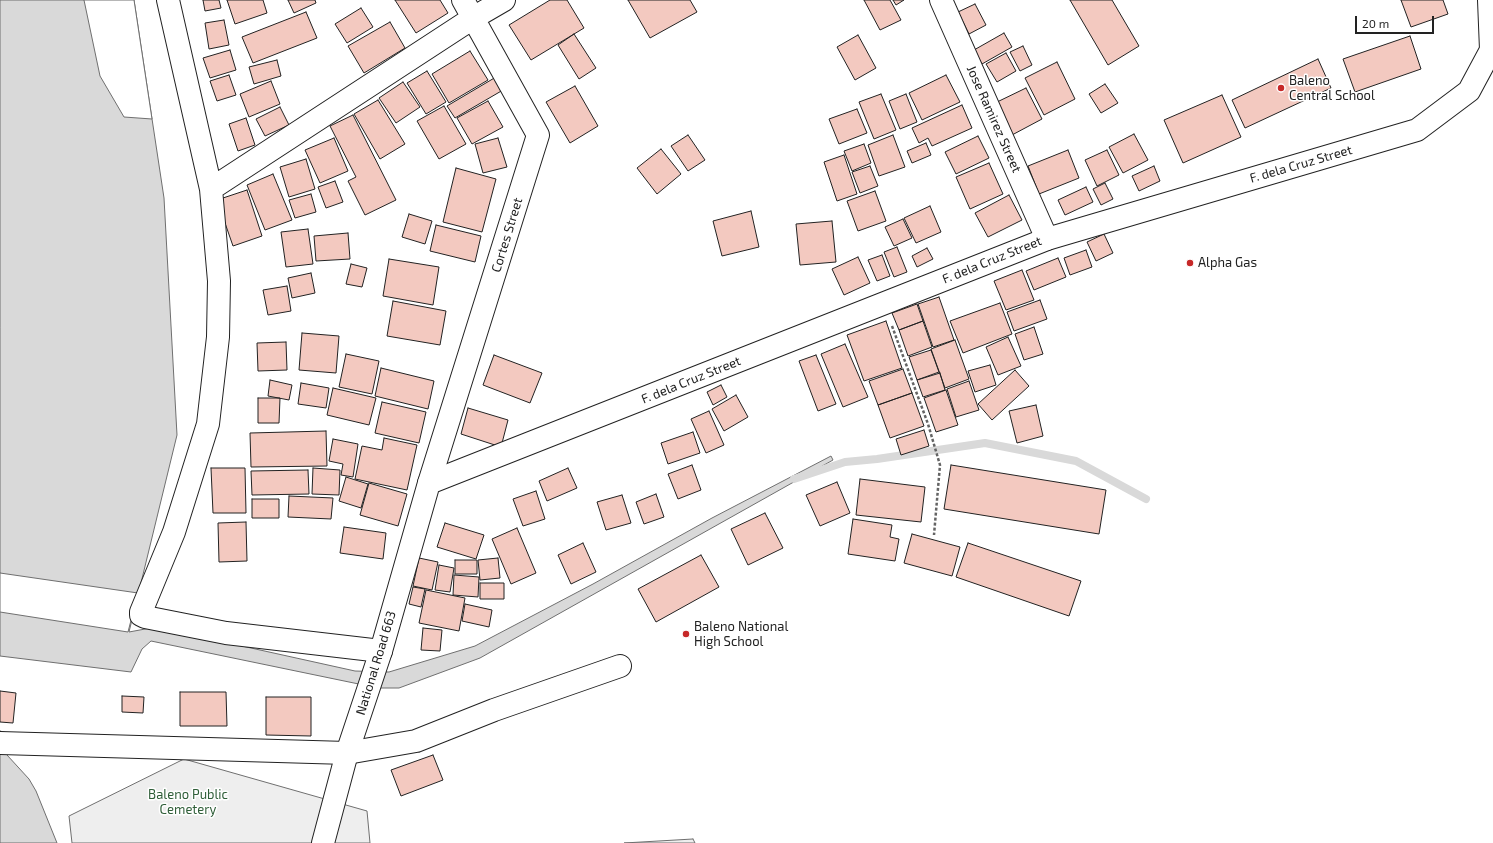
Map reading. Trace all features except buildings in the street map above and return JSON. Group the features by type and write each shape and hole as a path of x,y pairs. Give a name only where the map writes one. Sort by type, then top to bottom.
{"street":[{"path":"168,0 211,189 219,281 218,337 208,424 174,532 141,612 145,618 226,633 379,657"},
{"path":"211,189 468,9 504,0"},
{"name":"Jose Ramirez Street","path":"941,0 1047,239"},
{"name":"F. dela Cruz Street","path":"429,483 1047,239 1417,130 1469,91 1492,52 1489,0"},
{"name":"Cortes Street","path":"429,483 538,135 468,9"},
{"name":"National Road 663","path":"323,843 347,753 379,657 429,483"},
{"path":"0,743 347,753 416,741 494,710 620,666"}],"path":[{"path":"884,303 928,424 940,465 934,535"}],"green space":[{"name":"Baleno Public Cemetery","path":"184,759 367,811 370,843 72,843 69,816"},
{"path":"693,839 695,843 624,843"}],"shaded area":[{"path":"0,0 134,0 164,198 177,435 129,632 156,627 355,671 389,672 475,646 593,584 712,518 831,456 833,460 480,658 399,688 378,688 151,641 142,649 131,672 0,656"},
{"path":"0,731 7,733 7,755 29,779 36,791 57,843 0,843"}],"pier":[{"path":"84,0 134,0 152,119 124,117 100,76"},
{"path":"0,573 138,593 128,632 0,612"}],"waterway":[{"path":"794,479 845,462 877,459 985,443 1076,461 1146,499"}],"place":[{"name":"Baleno Central School","path":"1281,88"},
{"name":"Alpha Gas","path":"1190,263"},
{"name":"Baleno National High School","path":"686,634"}]}
